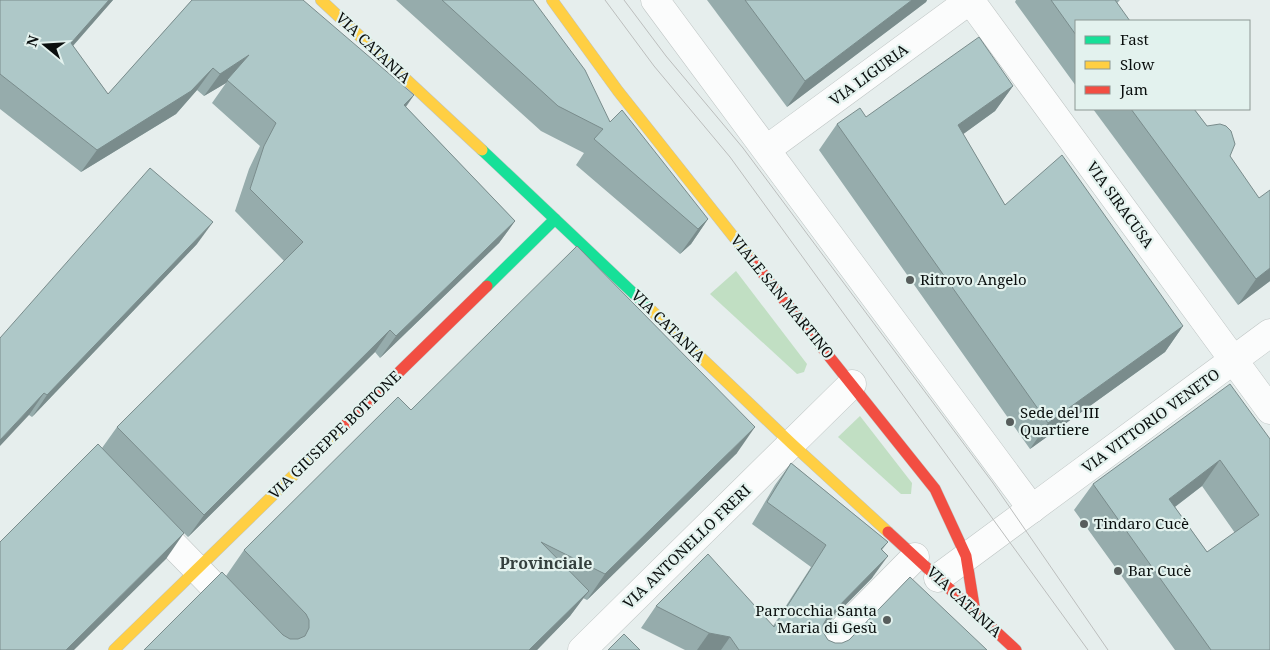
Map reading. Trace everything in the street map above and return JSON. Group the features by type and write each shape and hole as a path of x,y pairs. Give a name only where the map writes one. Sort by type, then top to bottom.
{"street":[{"name":"VIA CATANIA","path":"321,0 792,444 1016,650"},
{"name":"VIALE SAN MARTINO","path":"552,0 618,91 935,489 966,556 975,612"},
{"path":"656,0 1032,509"},
{"name":"VIA LIGURIA","path":"767,150 970,0"},
{"name":"VIA SIRACUSA","path":"970,0 1270,410"},
{"name":"VIA GIUSEPPE BOTTONE","path":"114,650 555,220"},
{"name":"VIA VITTORIO VENETO","path":"938,578 1270,333"},
{"name":"VIA ANTONELLO FRERI","path":"582,650 613,636 792,444 852,384"},
{"path":"132,503 276,650"},
{"path":"823,650 915,557"}],"green space":[{"path":"736,271 807,364 804,372 797,374 710,294"},
{"path":"860,416 912,483 911,494 901,494 838,437"}],"building":[{"path":"0,0 109,0 71,43 108,94 192,0 303,0 414,95 404,105 515,221 396,336 390,330 204,515 117,427 303,242 250,189 264,146 276,123 227,80 249,55 220,74 213,68 191,91 97,150 0,74"},
{"path":"442,0 533,0 585,70 610,122 622,110 708,219 698,229 594,139 603,129 558,106"},
{"path":"745,0 912,0 805,81"},
{"path":"1051,0 1115,0 1129,20 1075,20 1075,34"},
{"path":"979,37 1013,86 958,125 1005,205 1062,155 1183,326 1048,423 837,124 860,108 866,117"},
{"path":"1132,110 1195,110 1207,126 1220,124 1226,126 1231,131 1235,144 1230,156 1259,198 1270,190 1270,268 1256,279"},
{"path":"150,168 213,222 47,395 44,393 0,440 0,338"},
{"path":"577,246 755,427 605,574 541,542 589,591 529,650 144,650 222,572 283,635 290,639 298,639 305,636 309,628 309,620 306,614 244,550 398,397 411,410"},
{"path":"1230,384 1270,439 1270,650 1211,650 1093,484","holes":["1220,460 1259,515 1207,552 1169,499"]},
{"path":"98,444 184,533 66,650 0,650 0,542"},
{"path":"791,463 888,542 881,549 888,556 827,618 823,625 823,632 828,640 842,643 849,640 910,577 987,650 739,650 730,637 709,633 656,606 708,554 774,627 826,545 767,502"},
{"path":"624,634 640,650 608,650"}],"tram line":[{"path":"605,0 654,66 730,157 1088,650"},
{"path":"624,0 666,56 743,148 993,483 1108,650"}],"traffic: fast":[{"path":"482,150 650,309"},
{"path":"487,286 555,219"}],"traffic: slow":[{"path":"321,0 482,150"},
{"path":"552,0 618,91 752,260"},
{"path":"650,309 888,532"},
{"path":"114,650 341,429"}],"traffic: jam":[{"path":"752,260 935,489 966,556 975,612"},
{"path":"341,429 487,286"},
{"path":"888,532 1016,650"}],"place":[{"name":"Ritrovo Angelo","path":"910,280"},
{"name":"Sede del III Quartiere","path":"1010,422"},
{"name":"Tindaro Cucè","path":"1084,524"},
{"name":"Bar Cucè","path":"1118,571"},
{"name":"Parrocchia Santa Maria di Gesù","path":"887,620"}],"district":[{"name":"Provinciale","path":"546,563"}]}
